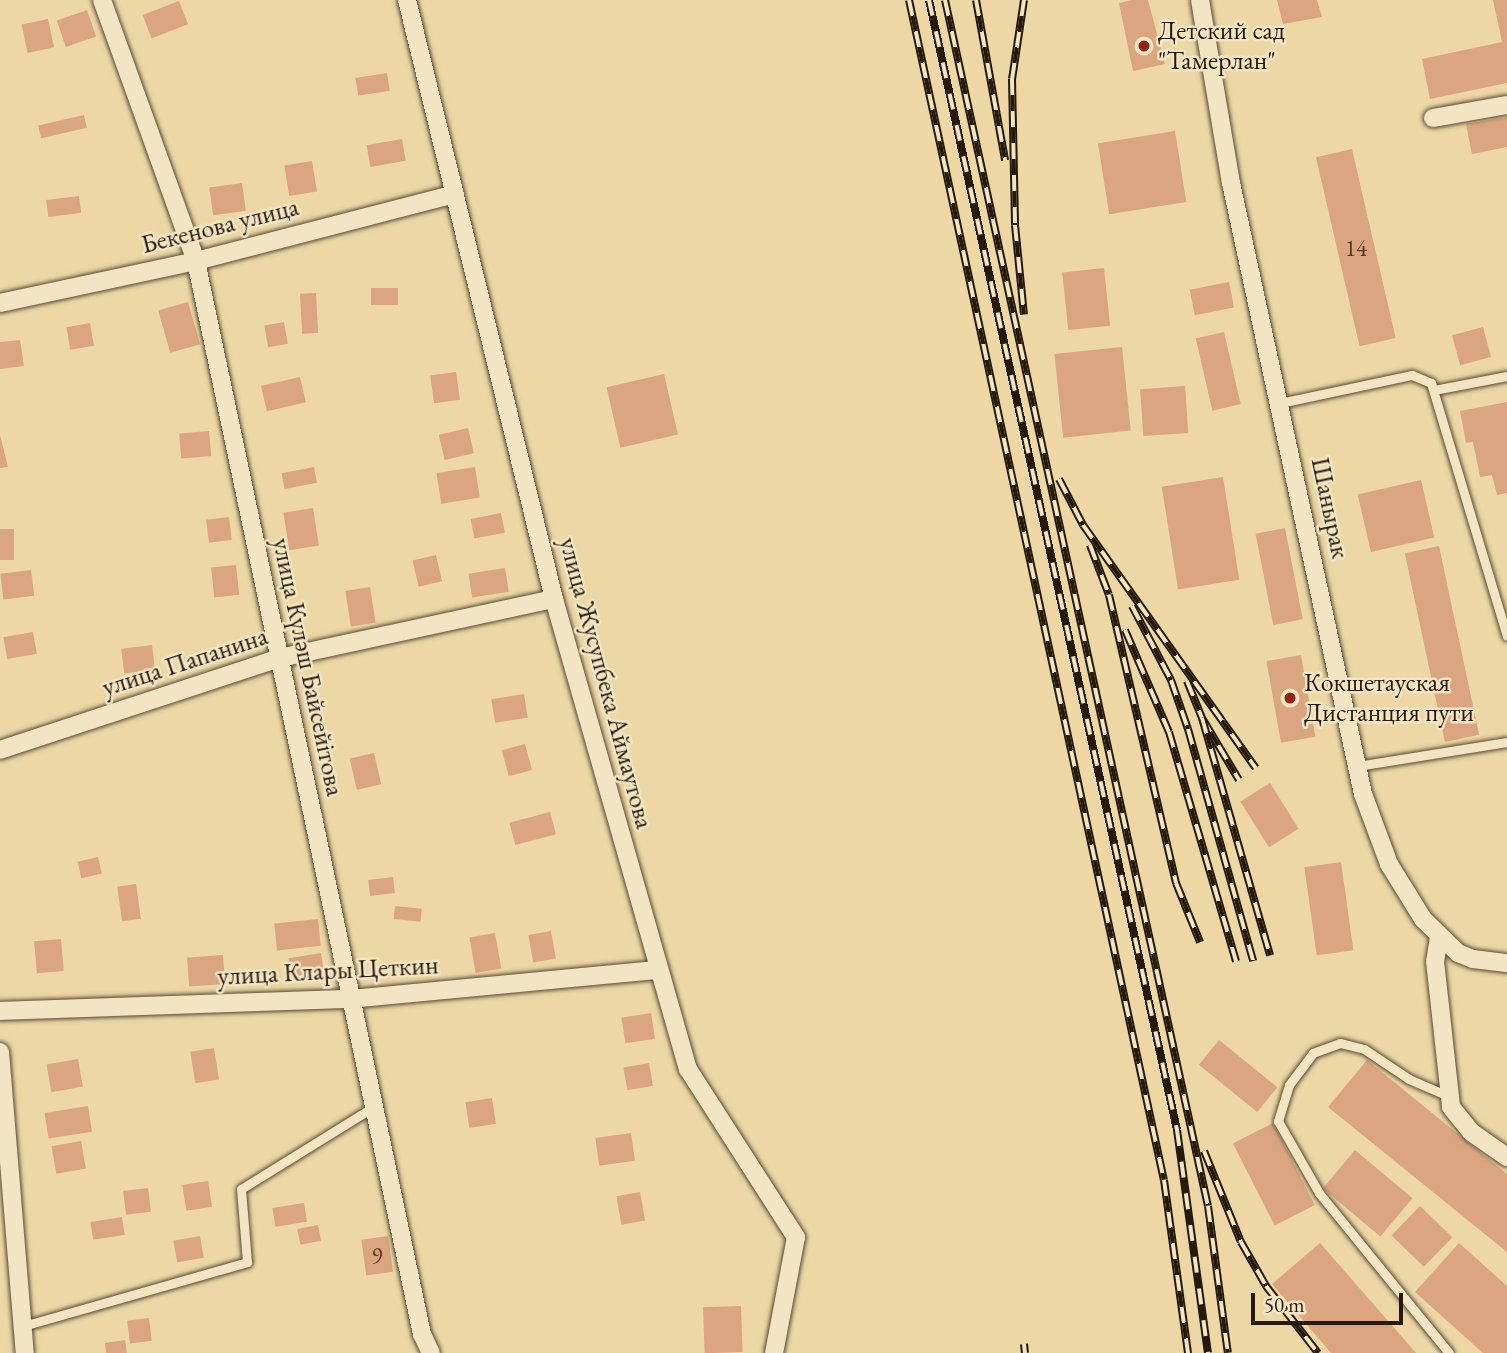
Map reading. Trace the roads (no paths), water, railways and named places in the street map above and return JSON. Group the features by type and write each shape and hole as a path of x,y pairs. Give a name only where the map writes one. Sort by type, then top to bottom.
{"street":[{"name":"улица Күләш Байсейітова","path":"102,0 196,261 373,1107 422,1334 431,1353"},
{"name":"улица Жусупбека Аймаутова","path":"407,0 452,195 554,599 688,1069 796,1237 775,1353"},
{"name":"Шанырак","path":"1200,0 1231,183 1356,766 1389,864 1439,937 1473,959 1507,963"},
{"path":"1433,117 1507,105"},
{"name":"Бекенова улица","path":"0,303 196,261 452,195"},
{"name":"улица Папанина","path":"0,750 280,658 554,599"},
{"path":"1439,937 1435,961 1448,1096 1458,1121 1507,1157"},
{"name":"улица Клары Цеткин","path":"0,1011 350,999 658,970"},
{"path":"0,1052 25,1353"}],"lane":[{"path":"1280,403 1412,375 1425,379 1434,390 1507,636"},
{"path":"1434,390 1507,376"},
{"path":"1356,766 1507,742"},
{"path":"1448,1096 1409,1079 1364,1049 1340,1043 1313,1053 1289,1085 1278,1121 1319,1193 1448,1353"},
{"path":"23,1326 247,1262 241,1189 373,1107"}],"railway":[{"path":"909,0 1164,1180 1188,1353"},
{"path":"929,0 1177,1130 1208,1353"},
{"path":"945,0 1208,1206 1228,1353"},
{"path":"976,0 1005,160"},
{"path":"1024,0 1012,79 1015,225 1024,315"},
{"path":"1059,479 1083,525 1256,768"},
{"path":"1090,545 1109,595 1176,883 1200,942"},
{"path":"1132,606 1171,680 1188,729 1253,961"},
{"path":"1125,630 1169,732 1236,961"},
{"path":"1187,681 1202,718 1239,780"},
{"path":"1202,718 1270,955"},
{"path":"1204,1151 1241,1242 1266,1286 1318,1353"},
{"path":"1024,1344 1025,1353"}],"place":[{"name":"Детский сад \"Тамерлан\"","path":"1144,46"},
{"name":"Кокшетауская Дистанция пути","path":"1290,698"}]}
